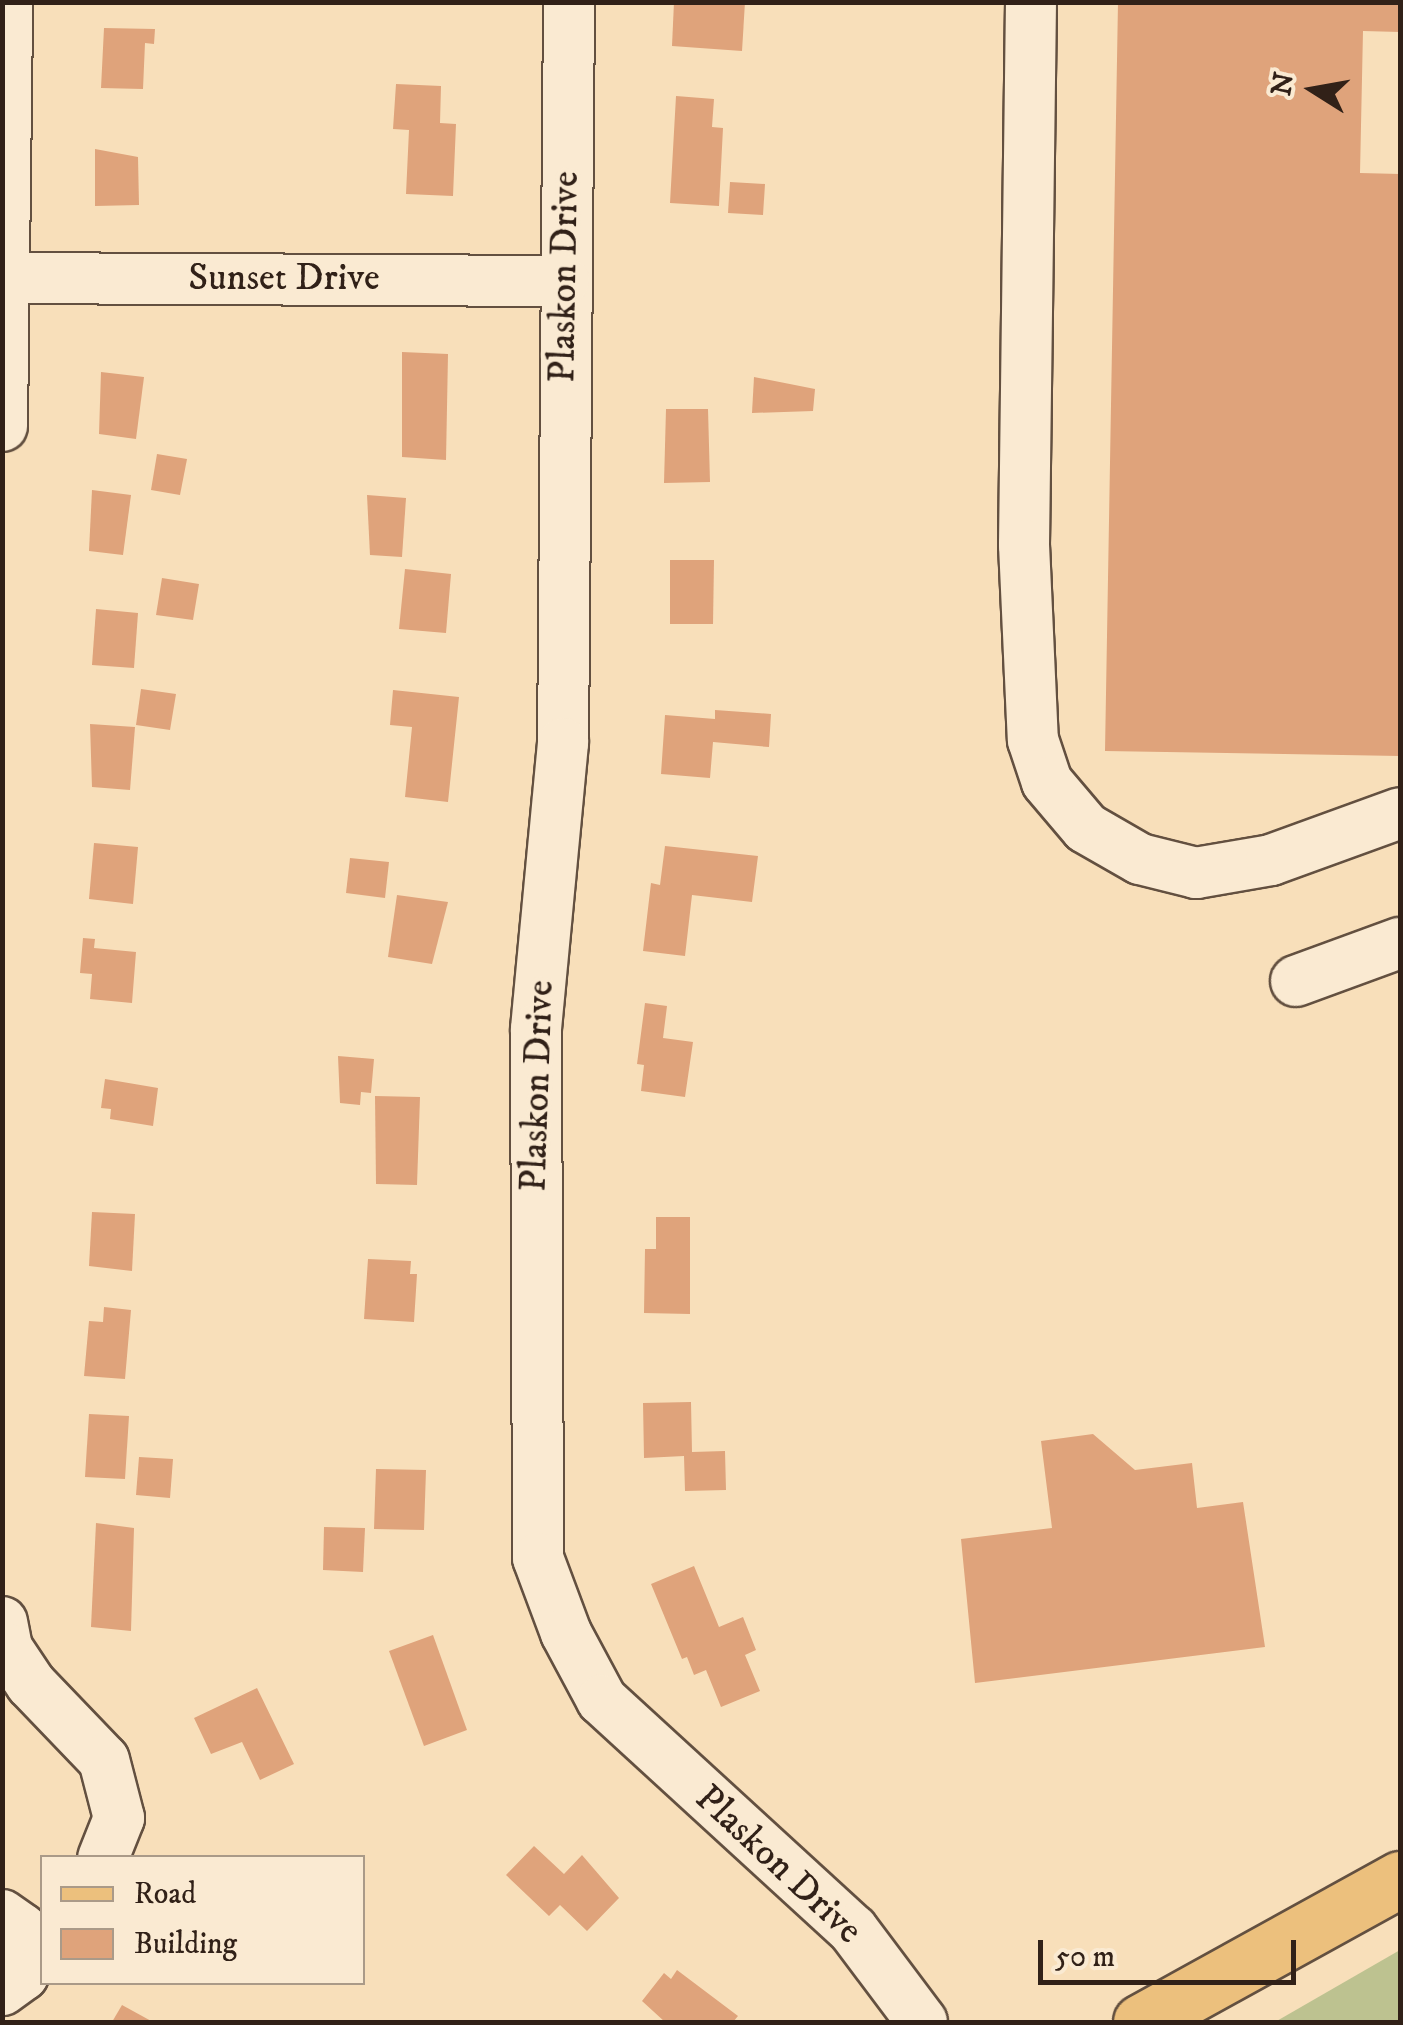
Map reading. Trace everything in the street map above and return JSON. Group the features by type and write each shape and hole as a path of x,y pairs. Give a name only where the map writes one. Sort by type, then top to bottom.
{"main road":[{"path":"1141,2022 1400,1879"}],"street":[{"path":"2,426 7,2"},
{"name":"Plaskon Drive","path":"568,2 563,743 536,1029 538,1558 566,1634 602,1700 853,1930 922,2022"},
{"path":"1031,2 1024,545 1033,740 1047,782 1086,828 1140,858 1196,872 1271,860 1400,813"},
{"name":"Sunset Drive","path":"4,278 564,281"},
{"path":"1296,981 1400,942"},
{"path":"2,1622 7,1648 31,1684 104,1760 119,1818 105,1855"},
{"path":"2,1990 28,1966 22,1919"}],"green space":[{"path":"1400,1950 1400,2022 1275,2022"}],"building":[{"path":"674,2 745,2 742,51 672,46"},
{"path":"1118,2 1400,2 1400,32 1363,31 1360,173 1400,174 1400,756 1105,751"},
{"path":"104,28 155,29 154,44 145,43 143,89 101,88"},
{"path":"396,84 441,86 440,123 456,124 453,196 406,194 409,130 393,129"},
{"path":"676,96 714,99 712,127 723,128 719,206 670,203"},
{"path":"95,149 138,157 139,205 95,206"},
{"path":"730,182 765,184 763,215 728,213"},
{"path":"402,352 448,354 446,460 402,457"},
{"path":"101,372 144,377 136,439 99,434"},
{"path":"754,377 815,389 813,411 752,413"},
{"path":"666,409 708,409 710,482 664,483"},
{"path":"157,454 187,459 180,495 151,490"},
{"path":"92,490 131,495 123,555 89,551"},
{"path":"367,495 406,498 402,557 370,555"},
{"path":"670,560 714,560 713,624 670,624"},
{"path":"405,569 451,574 446,633 399,629"},
{"path":"162,578 199,584 193,620 156,615"},
{"path":"96,609 138,613 134,668 92,665"},
{"path":"141,689 176,694 170,730 136,725"},
{"path":"393,690 459,697 448,802 405,797 412,727 390,725"},
{"path":"715,710 771,714 769,747 713,742 710,778 661,774 665,715 715,719"},
{"path":"90,724 135,727 130,790 92,787"},
{"path":"94,843 138,847 133,904 89,899"},
{"path":"665,846 758,856 752,902 692,895 685,956 643,951 651,883 660,885"},
{"path":"350,858 389,862 385,898 346,893"},
{"path":"397,895 448,902 432,964 388,957"},
{"path":"83,938 95,939 94,948 136,952 132,1003 90,999 92,974 80,973"},
{"path":"645,1003 667,1006 663,1038 693,1042 685,1097 641,1091 644,1065 637,1064"},
{"path":"338,1056 374,1059 371,1093 361,1092 360,1105 340,1103"},
{"path":"105,1079 158,1088 153,1126 110,1119 111,1109 101,1108"},
{"path":"375,1096 420,1097 417,1185 376,1184"},
{"path":"92,1212 135,1214 132,1271 89,1266"},
{"path":"656,1217 690,1217 690,1314 644,1313 645,1249 656,1249"},
{"path":"368,1259 411,1261 410,1274 417,1274 414,1322 364,1319"},
{"path":"104,1307 131,1310 125,1379 84,1376 89,1321 103,1322"},
{"path":"691,1402 692,1452 725,1451 726,1490 685,1491 684,1456 644,1458 643,1403"},
{"path":"89,1414 129,1416 125,1479 85,1477"},
{"path":"1093,1434 1135,1470 1192,1463 1197,1508 1243,1502 1265,1647 975,1683 961,1539 1052,1528 1041,1441"},
{"path":"139,1457 173,1459 170,1498 136,1495"},
{"path":"376,1469 426,1470 424,1530 374,1529"},
{"path":"96,1523 134,1528 131,1631 91,1627"},
{"path":"324,1527 365,1528 363,1572 323,1570"},
{"path":"694,1566 719,1627 743,1617 756,1650 745,1655 760,1691 721,1707 706,1670 694,1675 687,1657 682,1659 651,1584"},
{"path":"433,1635 467,1730 424,1746 389,1651"},
{"path":"257,1688 294,1764 260,1780 242,1742 211,1754 194,1718"},
{"path":"534,1846 564,1874 582,1855 619,1898 587,1931 560,1905 549,1916 506,1875"},
{"path":"677,1970 738,2016 733,2022 665,2022 642,2001 664,1973 671,1979"},
{"path":"122,2005 153,2022 112,2022"}]}
